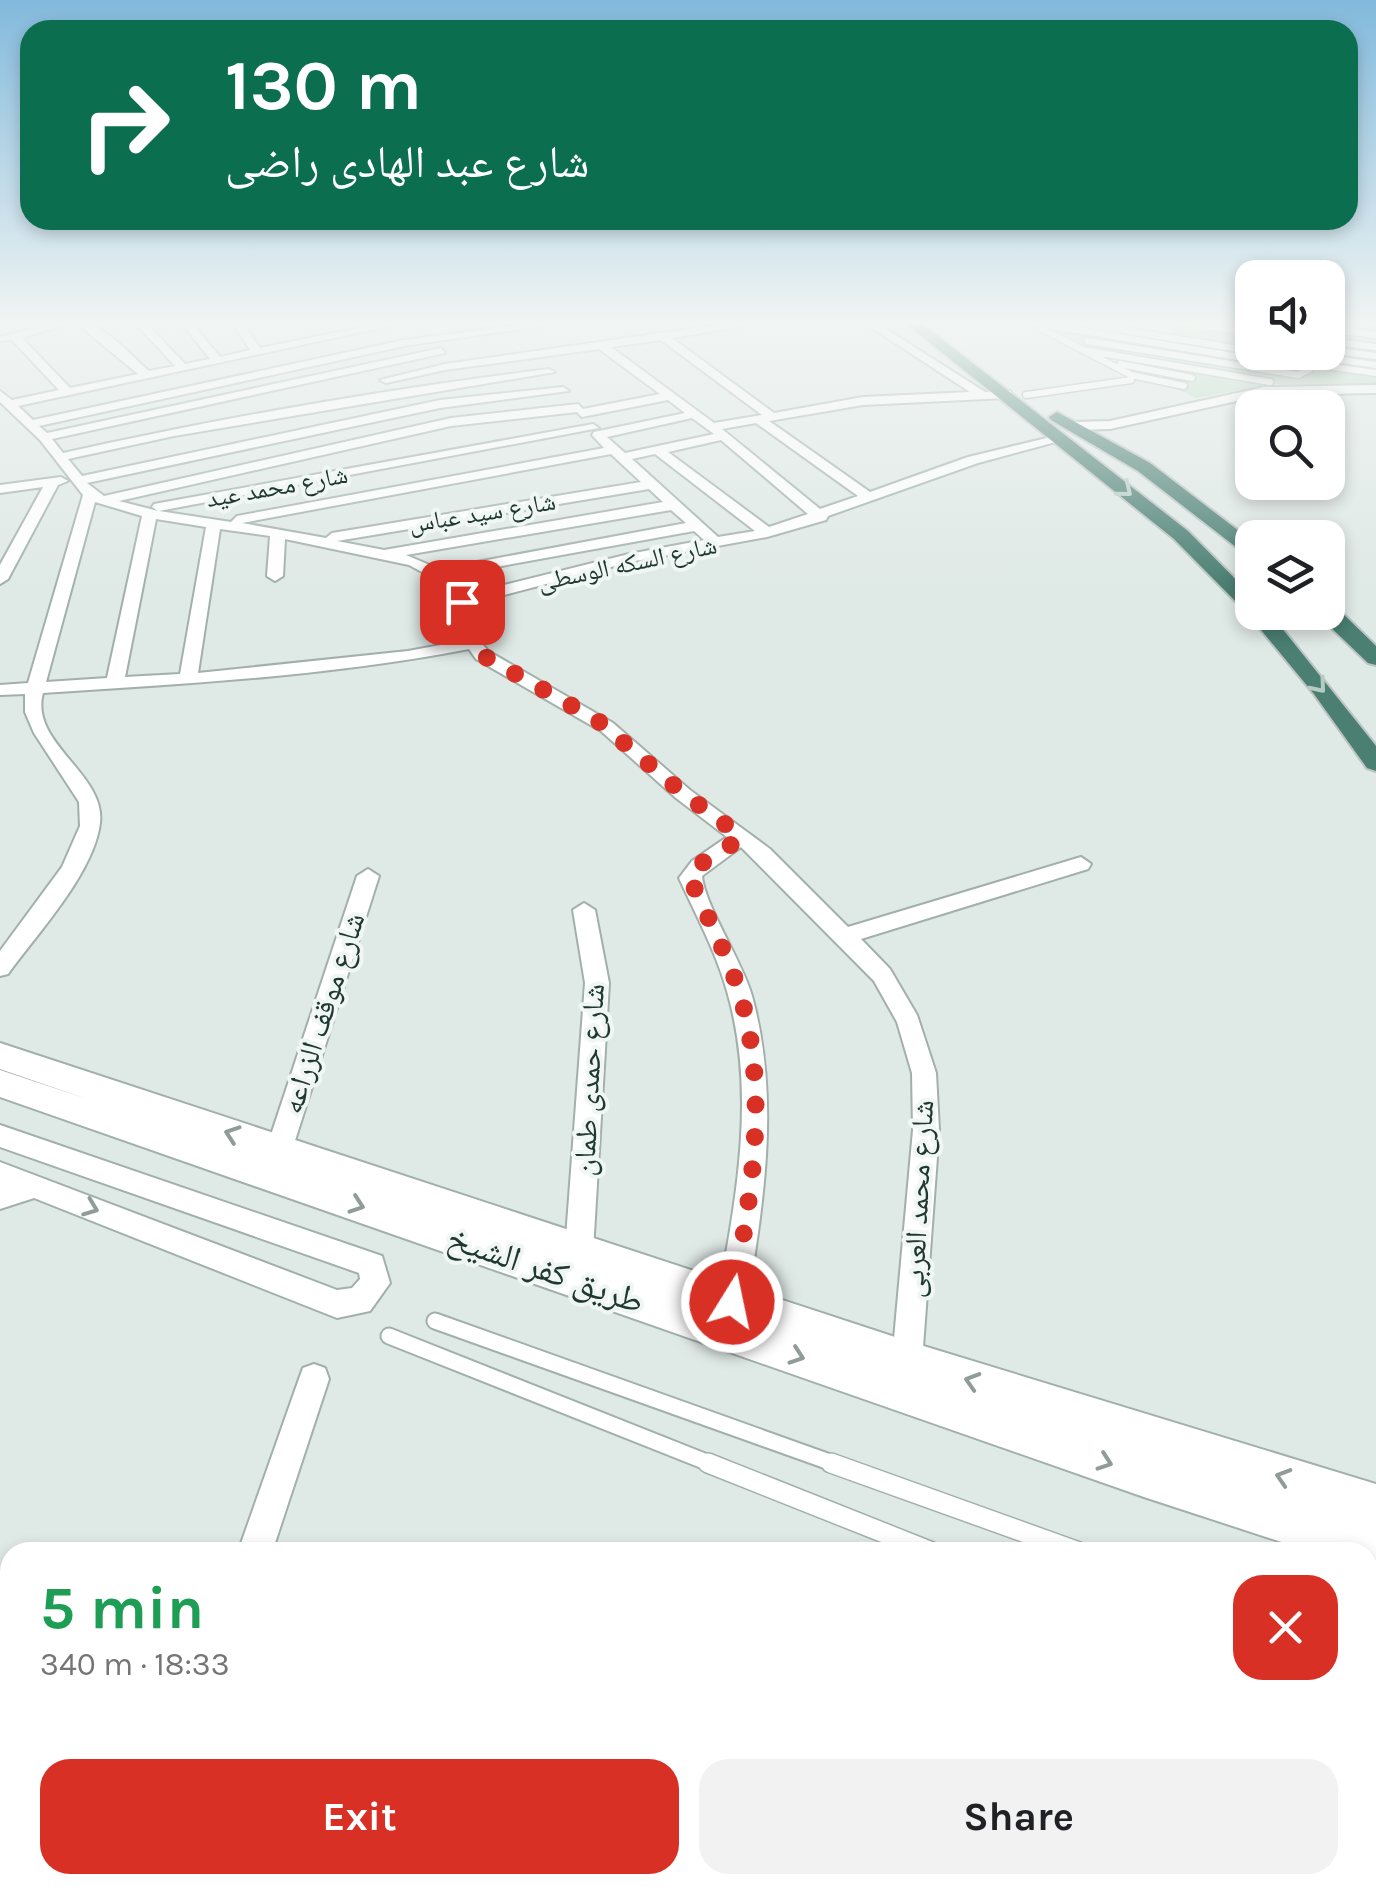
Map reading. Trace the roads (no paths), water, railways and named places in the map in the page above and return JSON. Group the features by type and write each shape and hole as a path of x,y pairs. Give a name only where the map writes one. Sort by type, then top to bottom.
{"highway":[{"path":"1033,410 1066,431 1133,459 1235,537"},
{"path":"1042,410 1066,431 1090,462 1216,567 1235,588"},
{"path":"1090,462 1133,459"},
{"path":"1345,628 1376,658"},
{"path":"1272,630 1344,716 1376,762"}],"street":[{"path":"13,410 44,438 88,488"},
{"path":"30,424 93,410"},
{"path":"44,438 169,410"},
{"path":"174,432 250,410"},
{"path":"61,457 299,410"},
{"path":"88,488 413,410"},
{"path":"88,488 451,422 584,410"},
{"path":"690,410 820,516"},
{"path":"756,410 869,497"},
{"path":"217,523 658,450 764,417 803,410"},
{"name":"شارع السكه الوسطى","path":"472,593 500,591 628,558 767,533 1066,431 1176,410"},
{"path":"580,411 616,454 716,543"},
{"name":"شارع محمد عيد","path":"144,512 695,414"},
{"path":"658,450 767,533"},
{"path":"0,579 52,482"},
{"path":"0,489 52,482 88,488 144,512 382,554 440,573 472,593 460,608 464,632 471,644 408,656 188,679 0,690"},
{"name":"شارع سيد عباس","path":"316,540 649,484"},
{"path":"0,968 78,856 89,834 91,809 33,712 35,688 88,488"},
{"path":"382,554 673,505"},
{"path":"114,684 144,512"},
{"path":"188,679 217,523"},
{"path":"440,573 696,526"},
{"path":"275,576 278,533"},
{"name":"شارع محمد العربى","path":"471,644 498,664 597,720 684,794 740,835 882,975 908,1021 924,1073 926,1130 907,1362"},
{"path":"732,1302 754,1178 754,1076 738,989 690,878 697,866 727,851 740,835"},
{"path":"846,936 1081,864"},
{"name":"شارع موقف الزراعه","path":"297,1165 368,876"},
{"name":"شارع حمدى طمان","path":"579,1251 597,983 584,910"},
{"name":"طريق كفر الشيخ","path":"0,1056 1126,1469 1351,1542"},
{"name":"طريق كفر الشيخ","path":"0,1083 297,1165 579,1251 907,1362 1376,1506"},
{"path":"0,1136 372,1265 375,1284 360,1301 338,1304 0,1173"},
{"path":"0,1197 35,1186"},
{"path":"258,1542 314,1379"}],"lane":[{"path":"435,1321 1051,1542"},
{"path":"389,1336 907,1542"}]}
